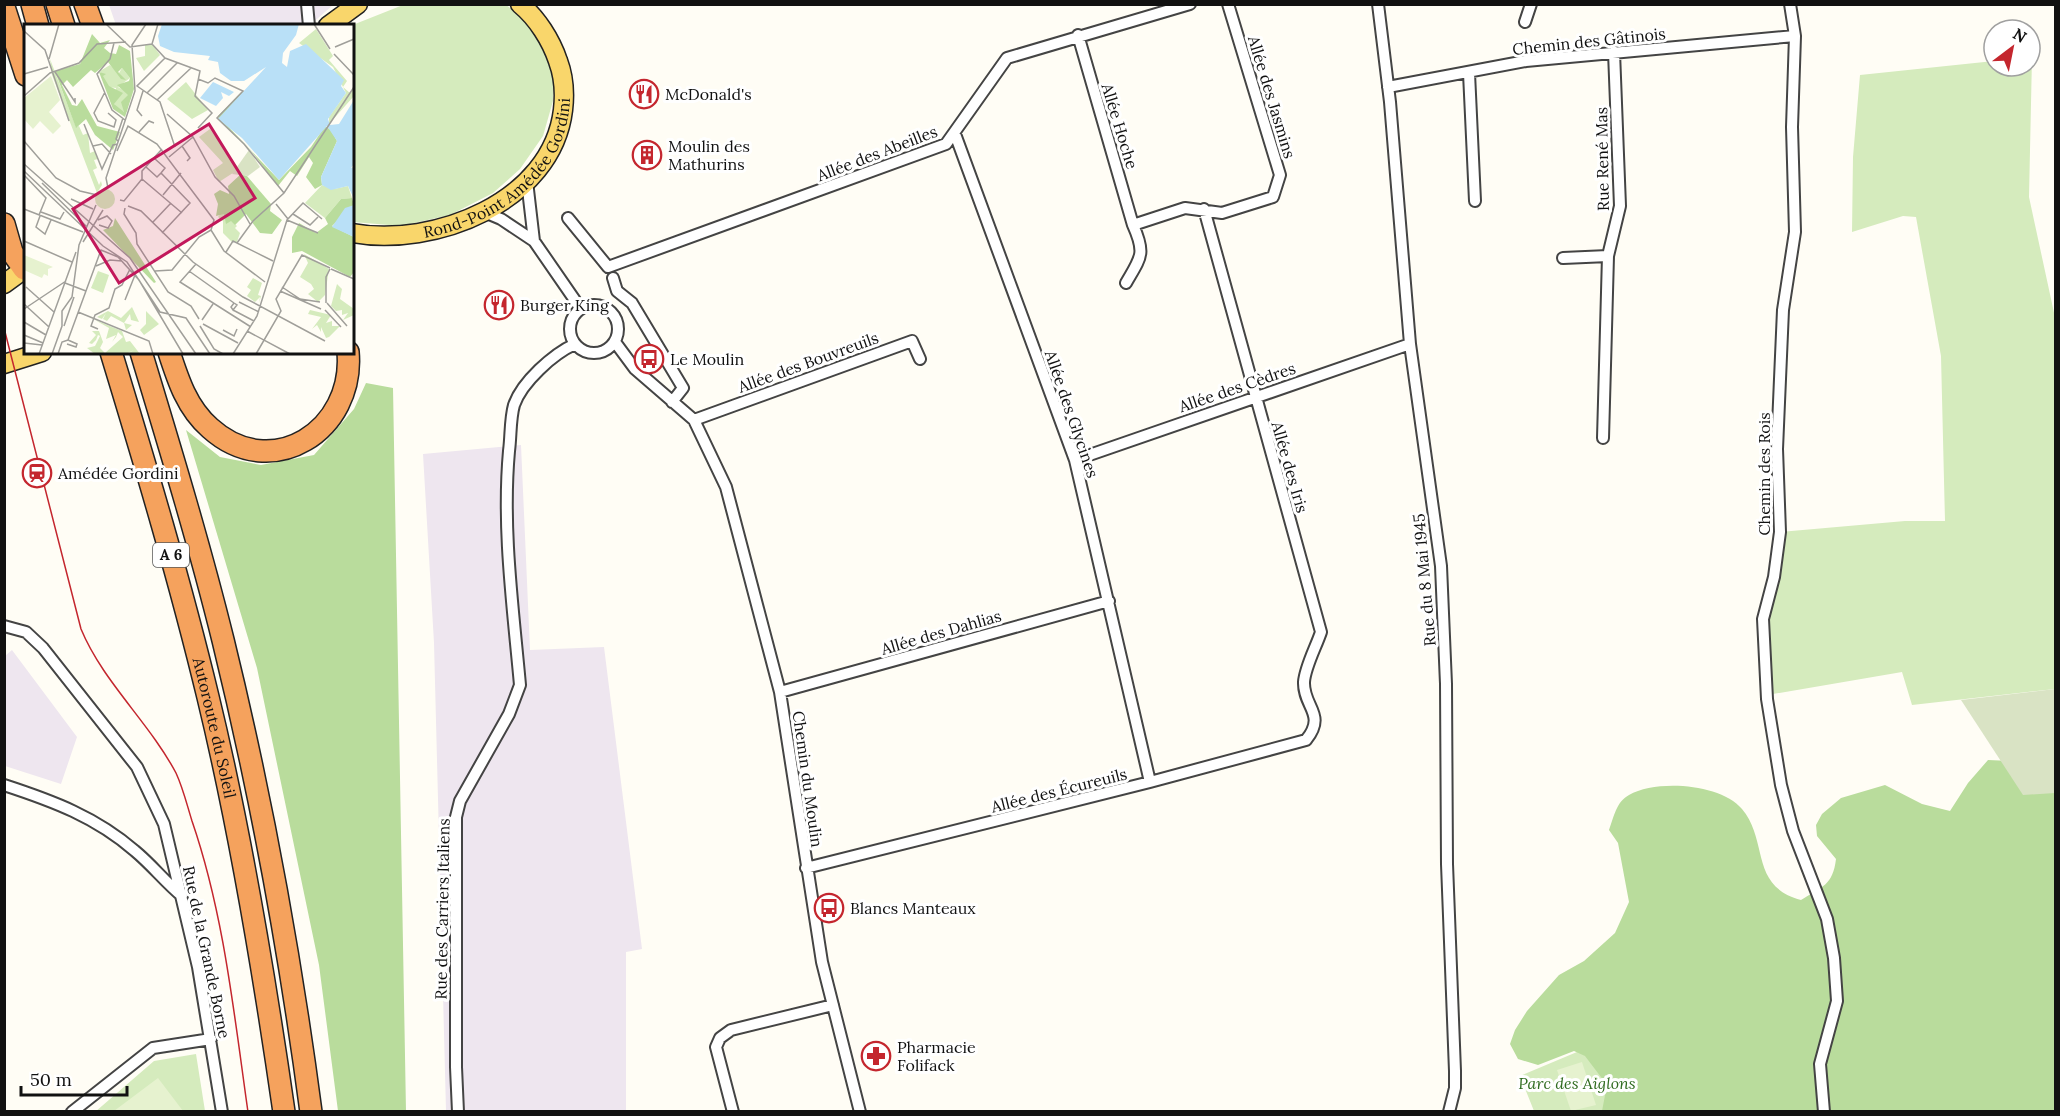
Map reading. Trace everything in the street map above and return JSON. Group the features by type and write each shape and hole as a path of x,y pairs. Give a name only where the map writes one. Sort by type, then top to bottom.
{"highway":[{"path":"32,4 37,24"},
{"path":"57,4 63,24"},
{"path":"85,4 92,24"},
{"path":"4,7 24,69"},
{"path":"4,224 12,252 24,274"},
{"name":"Autoroute du Soleil","path":"112,354 156,497 209,700 255,926 284,1112"},
{"name":"Autoroute du Soleil","path":"142,354 223,639 247,744 283,925 311,1112"},
{"path":"170,354 186,398 211,429 237,445 272,451 291,447 308,439 335,412 348,383 348,354"}],"main road":[{"path":"330,24 353,5"},
{"name":"Rond-Point Amédée Gordini","path":"354,233 411,234 443,226 482,212 527,181 540,165 557,134 562,117 564,87 555,52 522,5"},
{"path":"4,284 24,276"},
{"path":"4,364 36,354"}],"street":[{"path":"307,4 309,24"},
{"name":"Allée des Abeilles","path":"568,218 608,267 946,144 1007,58 1077,35 1190,4"},
{"name":"Allée des Jasmins","path":"1204,209 1222,213 1273,197 1280,175 1228,4"},
{"name":"Rue du 8 Mai 1945","path":"1377,4 1388,87 1410,344 1441,566 1446,684 1447,864 1455,1071 1455,1088 1449,1112"},
{"path":"1525,22 1531,4"},
{"name":"Chemin des Rois","path":"1790,4 1796,36 1792,127 1795,232 1783,310 1777,448 1780,532 1774,577 1763,619 1767,699 1781,785 1793,831 1827,919 1834,958 1837,1001 1820,1064 1824,1112"},
{"name":"Allée Hoche","path":"1077,35 1133,225 1141,244 1142,256 1126,283"},
{"name":"Chemin des Gâtinois","path":"1388,87 1526,62 1796,36"},
{"name":"Rue René Mas","path":"1603,438 1608,256 1620,206 1614,52"},
{"path":"1469,73 1475,201"},
{"name":"Allée des Glycines","path":"955,134 1075,460 1150,783"},
{"path":"527,181 534,241"},
{"path":"1133,225 1185,208 1204,209"},
{"name":"Allée des Iris","path":"1204,209 1321,632 1304,683 1316,721 1314,730"},
{"path":"482,212 501,219 534,241 581,309"},
{"path":"1563,258 1608,256"},
{"path":"613,278 617,291 632,303 683,388 672,402"},
{"path":"596,305 611,312 618,326 615,342 610,348 588,353 575,344 570,329 571,321 581,309 596,305"},
{"name":"Allée des Bouvreuils","path":"694,420 912,340 920,359"},
{"path":"615,342 635,369 694,420"},
{"name":"Rue des Carriers Italiens","path":"458,1112 456,817 460,801 508,714 520,684 510,579 506,495 514,405 525,386 549,362 575,344"},
{"name":"Allée des Cèdres","path":"1075,460 1410,344"},
{"name":"Chemin du Moulin","path":"694,420 726,487 780,692 806,868 833,1005 860,1112"},
{"name":"Allée des Dahlias","path":"780,692 1109,601"},
{"name":"Rue de la Grande Borne","path":"4,626 26,632 43,648 137,767 154,801 164,824 182,896 211,1038 222,1112"},
{"name":"Allée des Écureuils","path":"806,868 1150,783 1306,740 1314,730"},
{"path":"4,785 52,800 90,817 136,851 182,896"},
{"path":"733,1112 716,1047 720,1038 730,1030 833,1005"},
{"path":"72,1112 153,1048 211,1038"}],"shaded area":[{"path":"109,5 333,5 311,24 116,24"},
{"path":"521,445 530,650 604,647 642,949 626,952 626,1111 446,1111 434,643 423,454"},
{"path":"12,650 77,737 61,784 5,766 5,656"}],"green space":[{"path":"403,5 506,5 522,16 542,38 554,75 553,101 543,136 520,169 493,193 450,215 401,226 354,222 354,24"},
{"path":"1982,62 1982,78 2032,78 2029,197 2056,322 2055,689 1912,705 1902,672 1767,695 1763,619 1780,532 1905,521 1945,521 1941,356 1916,217 1903,216 1852,232 1853,157 1860,75"},
{"path":"366,383 393,388 406,1111 338,1111 319,965 257,668 186,430 220,457 261,465 314,455 354,409"},
{"path":"2055,689 2055,793 2023,795 1961,700"},
{"path":"1988,760 2055,763 2055,1111 1602,1111 1607,1085 1585,1056 1574,1051 1538,1065 1518,1059 1510,1044 1515,1030 1527,1011 1559,975 1584,961 1615,933 1629,902 1618,843 1609,830 1618,806 1629,795 1641,790 1672,786 1704,789 1732,801 1742,809 1750,822 1762,861 1774,884 1785,893 1801,900 1821,888 1832,875 1836,859 1817,836 1816,825 1822,814 1841,798 1885,785 1922,804 1950,811 1968,783"},
{"name":"Parc des Aiglons","path":"1596,1044 1618,1111 1534,1111 1520,1076"},
{"path":"196,1054 205,1111 95,1112 154,1061"},
{"path":"1582,1062 1596,1105 1571,1111 1557,1070"},
{"path":"158,1078 183,1111 114,1111"}],"tram line":[{"path":"4,328 81,629 101,667 165,754 176,773 185,797 203,856 220,928 233,1001 248,1112"}],"place":[{"name":"McDonald's","path":"644,94"},
{"name":"Moulin des Mathurins","path":"647,155"},
{"name":"Burger King","path":"499,305"},
{"name":"Le Moulin","path":"649,359"},
{"name":"Amédée Gordini","path":"37,473"},
{"name":"Blancs Manteaux","path":"829,908"},
{"name":"Pharmacie Folifack","path":"876,1056"}]}
